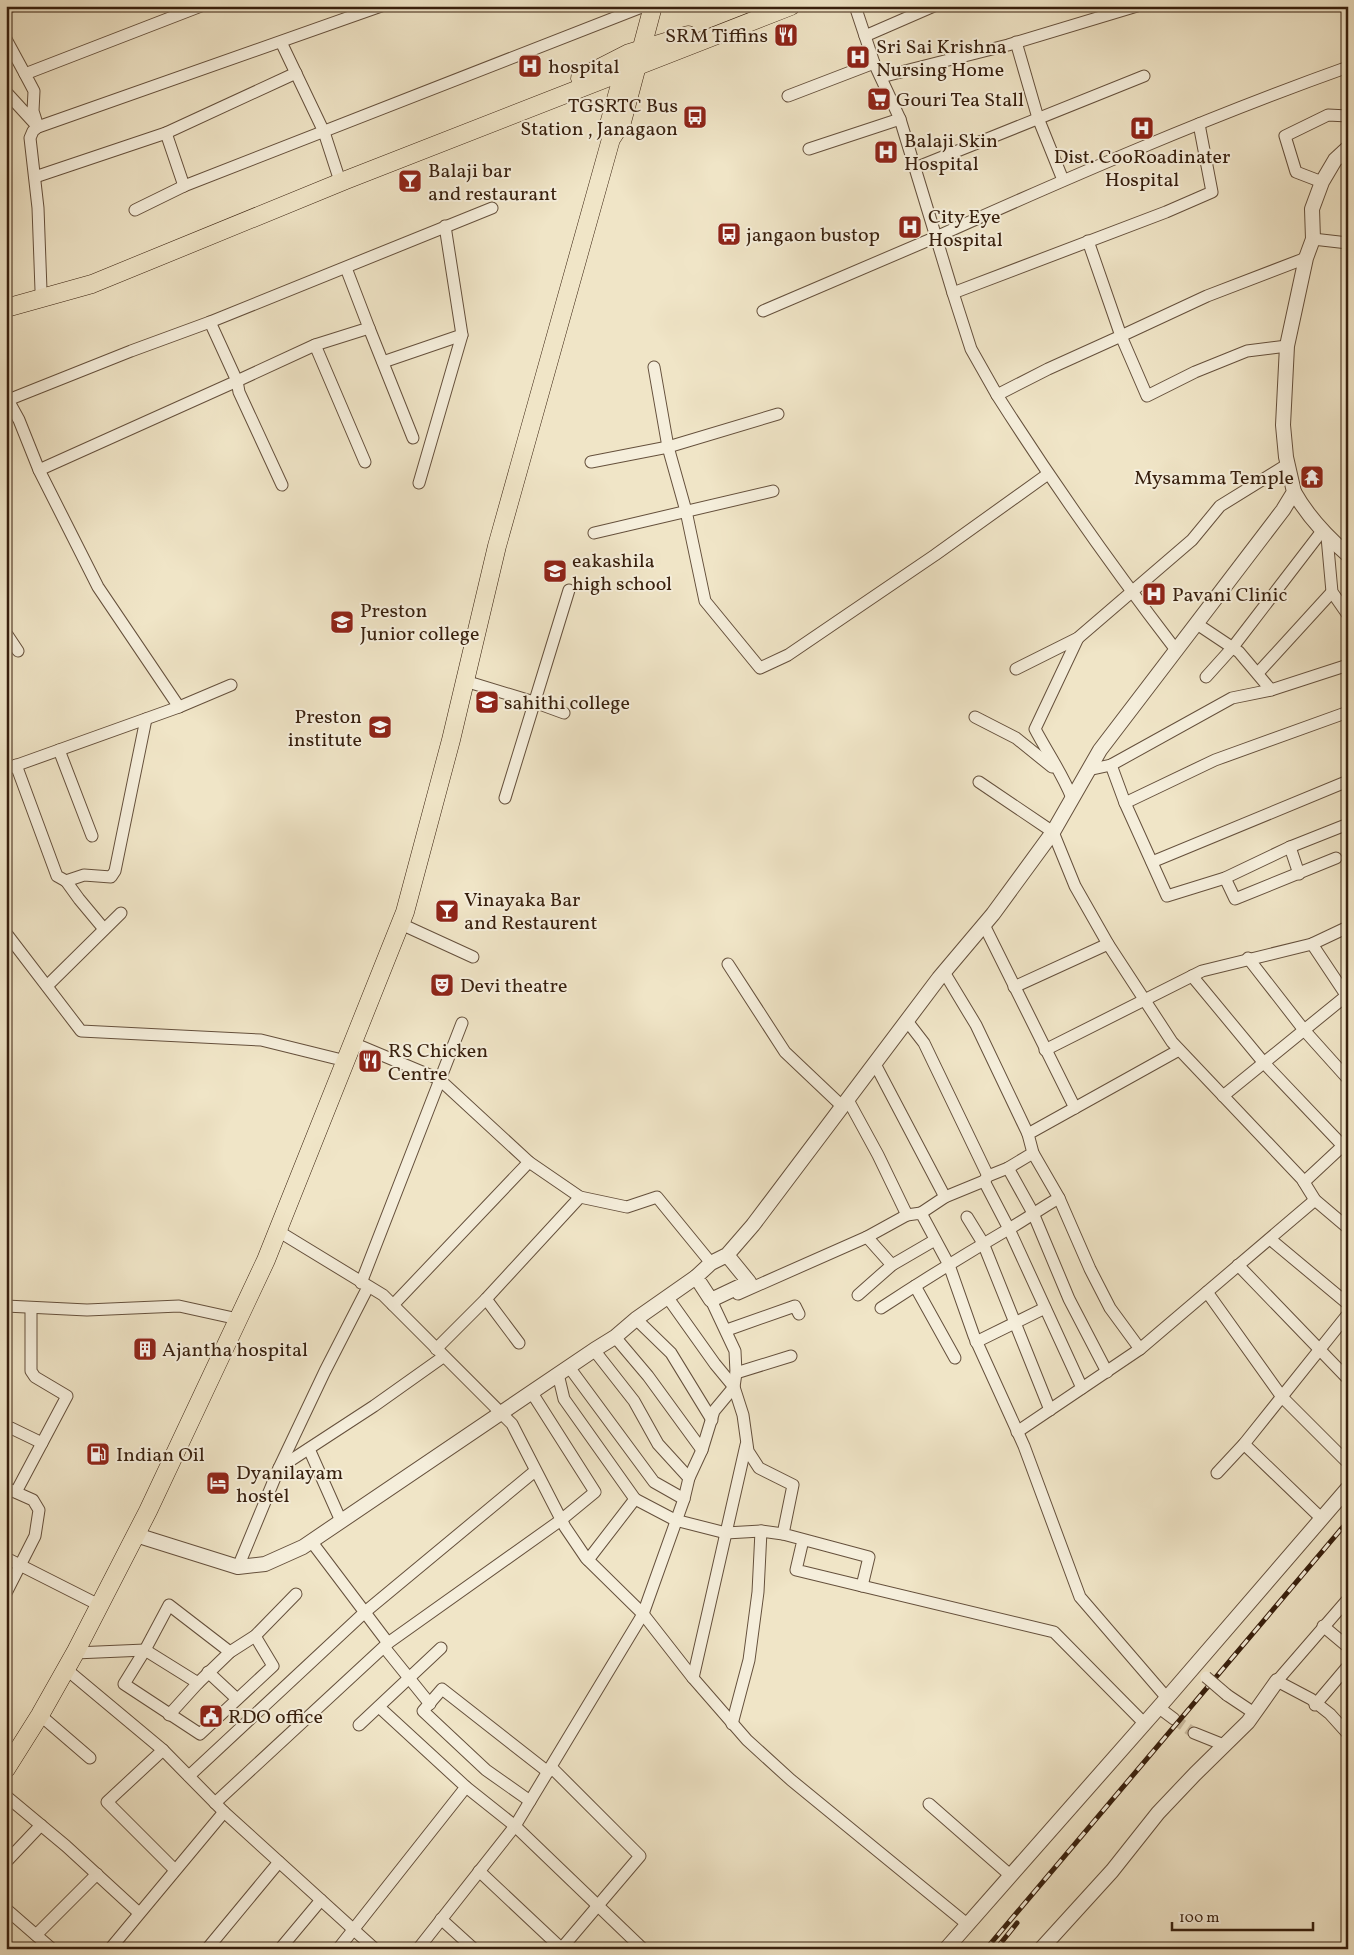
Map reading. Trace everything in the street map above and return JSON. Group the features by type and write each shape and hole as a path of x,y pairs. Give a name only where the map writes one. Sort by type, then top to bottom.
{"main road":[{"path":"6,1769 40,1715 75,1653 136,1535 238,1320 278,1231 401,924 451,740 497,546 522,452 611,140 622,122 642,6"},
{"path":"634,60 654,6"},
{"path":"6,308 92,284 762,6"},
{"path":"6,300 100,271 571,82 791,6"}],"street":[{"path":"6,8 12,6"},
{"path":"25,74 200,6"},
{"path":"42,290 38,208 30,138 33,131 380,6"},
{"path":"135,210 184,186 642,6"},
{"path":"855,6 874,63 900,119 971,350 997,395 1048,474 1132,593 1176,650"},
{"path":"866,36 934,6"},
{"path":"881,77 1016,42 1137,6"},
{"path":"6,39 34,92 33,111 38,128"},
{"path":"281,42 324,132 338,175"},
{"path":"1016,42 1038,118 1063,180"},
{"path":"788,96 874,63"},
{"path":"763,310 936,237 1063,180 1199,124 1348,67"},
{"path":"35,177 166,133 296,73"},
{"path":"915,168 1144,76"},
{"path":"6,92 38,128"},
{"path":"1322,182 1296,172 1285,136 1328,115 1348,116"},
{"path":"809,149 900,119"},
{"path":"953,293 1166,212 1212,192 1199,124"},
{"path":"166,133 184,186"},
{"path":"1348,148 1335,160 1322,182 1312,209 1313,239 1306,258 1287,346 1283,424 1294,492 1305,511 1324,534 1348,555"},
{"path":"179,707 98,587 39,470 28,440 8,406 131,351 210,322 492,208"},
{"path":"419,483 462,335 445,226"},
{"path":"1313,239 1348,243"},
{"path":"1088,241 1121,336 1147,396 1195,372 1247,351 1287,346"},
{"path":"997,395 1048,369 1207,296 1306,258"},
{"path":"346,268 413,438"},
{"path":"210,322 237,381 239,392 282,485"},
{"path":"39,470 315,345 369,328"},
{"path":"383,362 462,335"},
{"path":"315,345 366,462"},
{"path":"654,367 668,447 686,511 705,601 760,668 788,655 935,555 1048,474"},
{"path":"591,462 668,447 778,414"},
{"path":"1016,669 1078,638 1192,540 1220,506 1288,464"},
{"path":"594,533 773,491"},
{"path":"136,1535 238,1567 265,1564 311,1541 341,1521 615,1337 636,1319 696,1277 711,1263 727,1255 753,1225 846,1104 944,972 984,925 1053,832 1100,750 1283,510 1294,492"},
{"path":"1324,534 1332,592 1348,615"},
{"path":"1206,676 1234,647 1324,534"},
{"path":"505,798 569,590"},
{"path":"1258,673 1332,592"},
{"path":"1197,624 1234,647 1271,690"},
{"path":"6,633 18,652"},
{"path":"1072,798 1063,776 1050,758 1035,729 1078,638"},
{"path":"1088,770 1111,765 1232,698 1271,690 1348,665"},
{"path":"465,681 564,713"},
{"path":"104,929 66,881 57,876 11,767 179,707 231,685"},
{"path":"1125,802 1215,760 1348,712"},
{"path":"975,717 1016,738 1063,776"},
{"path":"66,881 84,875 111,877 115,871 146,718"},
{"path":"59,750 92,836"},
{"path":"1111,765 1166,896 1224,878 1290,847 1348,824"},
{"path":"1152,862 1348,781"},
{"path":"979,782 1053,832 1075,886 1108,944 1172,1042 1304,1182 1315,1200 1348,1228"},
{"path":"1290,847 1299,874"},
{"path":"1224,878 1235,900 1336,858"},
{"path":"47,986 121,913"},
{"path":"401,924 473,957"},
{"path":"984,925 1075,1108"},
{"path":"1046,1050 1202,971 1248,958 1312,944 1348,927"},
{"path":"6,933 81,1031 261,1040 346,1061"},
{"path":"1014,988 1108,944"},
{"path":"1223,1096 1347,996 1312,944"},
{"path":"1248,958 1304,1030 1348,1080"},
{"path":"728,964 785,1052 846,1104 878,1155 907,1215"},
{"path":"944,972 976,1025 1028,1134 1033,1153 1059,1198 1090,1269 1110,1308 1140,1349"},
{"path":"1192,976 1264,1063 1345,1143 1304,1182"},
{"path":"908,1021 924,1043 1082,1388"},
{"path":"238,1567 279,1468 365,1285 439,1079 462,1023"},
{"path":"353,1043 439,1079 529,1162 580,1197 627,1207 657,1197 711,1263"},
{"path":"1028,1134 1179,1050"},
{"path":"875,1064 945,1197"},
{"path":"713,1303 867,1237 907,1215 921,1213 945,1197 1008,1168 1033,1153"},
{"path":"393,1305 529,1162"},
{"path":"1008,1168 1033,1213 1069,1299 1106,1372"},
{"path":"279,1468 440,1353 580,1197"},
{"path":"881,1308 925,1278 950,1265 982,1243 1009,1230 1059,1198"},
{"path":"1017,1432 1140,1349 1315,1200"},
{"path":"921,1213 950,1265 976,1342 1017,1432 1080,1597 1174,1719"},
{"path":"967,1217 982,1243 1050,1410"},
{"path":"278,1231 383,1295 502,1413 512,1424 565,1528 588,1560 644,1614 693,1678 746,1740 791,1780 967,1924"},
{"path":"867,1237 892,1265"},
{"path":"1270,1238 1348,1304"},
{"path":"858,1294 892,1265 935,1240"},
{"path":"713,1303 749,1282 727,1255"},
{"path":"1238,1265 1348,1379"},
{"path":"418,1949 515,1826 644,1614 675,1520 684,1499 689,1478 702,1450 714,1411 734,1387 736,1373 735,1351 713,1303 696,1277"},
{"path":"914,1286 955,1358"},
{"path":"1207,1292 1282,1397 1348,1463"},
{"path":"668,1298 715,1364 734,1387 744,1415 748,1451 759,1468 793,1485 783,1534"},
{"path":"486,1300 519,1343"},
{"path":"6,1306 87,1310 179,1306 238,1320"},
{"path":"727,1330 795,1306 799,1314"},
{"path":"6,1593 36,1536 39,1510 33,1500 11,1490 42,1443 67,1396 35,1377 32,1371 31,1308"},
{"path":"976,1342 1045,1308"},
{"path":"1217,1473 1244,1444 1348,1314"},
{"path":"636,1319 671,1353 712,1420"},
{"path":"615,1337 648,1376 702,1450"},
{"path":"594,1350 634,1401 658,1444 689,1478"},
{"path":"736,1373 792,1356"},
{"path":"563,1371 564,1399 635,1499 675,1520 726,1533 761,1531 783,1534 869,1557 862,1586"},
{"path":"563,1371 654,1482 684,1499"},
{"path":"215,1803 386,1645 561,1520 595,1492 532,1392"},
{"path":"11,1428 42,1443"},
{"path":"693,1678 747,1441"},
{"path":"1244,1444 1321,1518"},
{"path":"309,1448 341,1521"},
{"path":"189,1776 365,1612 535,1471"},
{"path":"946,1949 1348,1488"},
{"path":"588,1560 635,1499"},
{"path":"732,1724 749,1660 758,1592 761,1531"},
{"path":"803,1540 796,1570 1054,1632 1144,1723"},
{"path":"311,1541 365,1612 386,1645 430,1704"},
{"path":"6,1558 99,1605"},
{"path":"169,1715 208,1672 230,1652 254,1636 296,1594"},
{"path":"1041,1949 1112,1871 1158,1813 1248,1722 1277,1681 1348,1599"},
{"path":"230,1652 169,1604 145,1650 124,1684 200,1734 273,1666 254,1636"},
{"path":"1323,1626 1348,1647"},
{"path":"359,1725 441,1648"},
{"path":"75,1653 145,1650 198,1682"},
{"path":"1194,1666 1227,1695 1254,1713"},
{"path":"1315,1704 1348,1666"},
{"path":"66,1669 163,1750 224,1812 375,1949"},
{"path":"208,1672 237,1699"},
{"path":"1277,1681 1310,1699 1330,1714 1347,1732"},
{"path":"479,1871 561,1949 597,1904 640,1856 550,1770 442,1690 423,1711 486,1770 530,1801"},
{"path":"378,1707 466,1786 515,1826 643,1949"},
{"path":"40,1715 90,1758"},
{"path":"1194,1733 1224,1745"},
{"path":"163,1750 107,1802 175,1870"},
{"path":"338,1949 352,1928 466,1786"},
{"path":"6,1796 97,1874 139,1913"},
{"path":"928,1804 1010,1875"},
{"path":"110,1949 224,1812"},
{"path":"6,1862 41,1825"},
{"path":"207,1949 279,1862"},
{"path":"36,1935 97,1874"},
{"path":"280,1949 321,1900"},
{"path":"6,1909 52,1949"},
{"path":"442,1919 474,1949"}],"tunnel":[{"path":"1174,1719 1194,1733"}],"railway":[{"path":"986,1949 1348,1521"},
{"path":"996,1949 1017,1923"}],"place":[{"name":"SRM Tiffins","path":"786,35"},
{"name":"Sri Sai Krishna Nursing Home","path":"858,57"},
{"name":"hospital","path":"530,66"},
{"name":"Gouri Tea Stall","path":"879,99"},
{"name":"TGSRTC Bus Station , Janagaon","path":"695,117"},
{"name":"Dist. CooRoadinater Hospital","path":"1142,128"},
{"name":"Balaji Skin Hospital","path":"886,152"},
{"name":"Balaji bar and restaurant","path":"410,181"},
{"name":"City Eye Hospital","path":"910,227"},
{"name":"jangaon bustop","path":"729,234"},
{"name":"Mysamma Temple","path":"1312,477"},
{"name":"eakashila high school","path":"555,571"},
{"name":"Pavani Clinic","path":"1154,594"},
{"name":"Preston Junior college","path":"342,622"},
{"name":"sahithi college","path":"487,702"},
{"name":"Preston institute","path":"380,727"},
{"name":"Vinayaka Bar and Restaurent","path":"447,911"},
{"name":"Devi theatre","path":"442,985"},
{"name":"RS Chicken Centre","path":"370,1061"},
{"name":"Ajantha hospital","path":"145,1349"},
{"name":"Indian Oil","path":"98,1454"},
{"name":"Dyanilayam hostel","path":"218,1483"},
{"name":"RDO office","path":"211,1716"}]}
